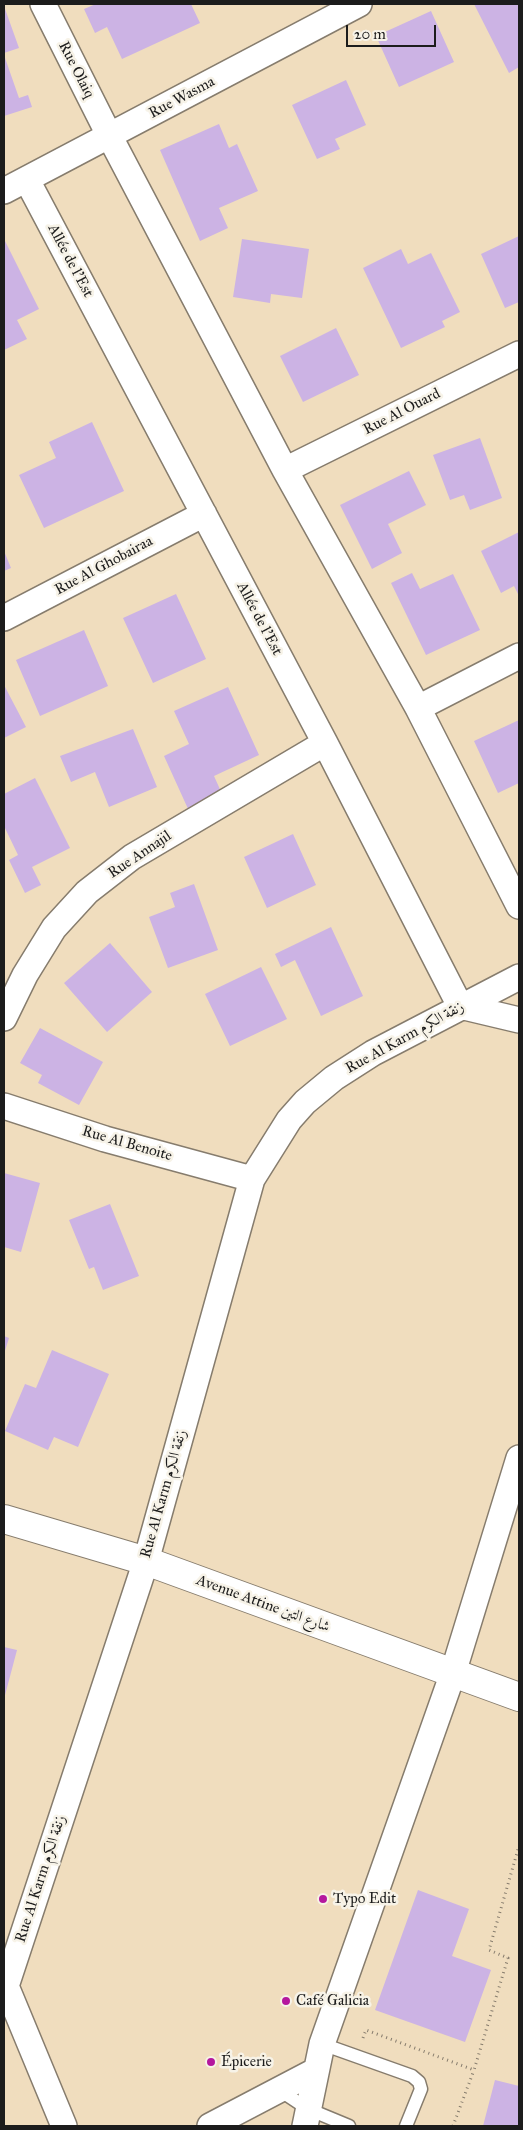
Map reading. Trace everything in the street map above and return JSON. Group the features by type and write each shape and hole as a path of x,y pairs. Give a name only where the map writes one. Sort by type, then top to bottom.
{"street":[{"name":"Rue Olaiq","path":"43,4 110,137"},
{"name":"Rue Wasma","path":"4,191 110,137 359,4"},
{"path":"110,137 285,470 418,708 519,906"},
{"name":"Allée de l'Est","path":"27,180 326,743 460,1006"},
{"name":"Rue Al Ouard","path":"285,470 519,354"},
{"name":"Rue Al Ghobairaa","path":"4,618 204,514"},
{"path":"418,708 519,656"},
{"name":"Rue Annajil","path":"4,1018 25,975 54,928 87,892 132,857 326,743"},
{"name":"Rue Al Karm زنقة الكرم","path":"64,2126 5,1986 146,1561 252,1179 289,1120 305,1102 334,1078 373,1053 460,1006 519,977"},
{"path":"460,1006 519,1020"},
{"name":"Rue Al Benoite","path":"4,1106 105,1139 252,1179"},
{"path":"307,2117 322,2044 453,1673 519,1458"},
{"name":"Avenue Attine شارع التين","path":"4,1519 146,1561 519,1697"},
{"path":"210,2126 315,2071"}],"lane":[{"path":"322,2044 412,2076 419,2082 422,2089 406,2126"},
{"path":"278,2089 307,2117 349,2126"}],"path":[{"path":"453,2126 474,2070 508,1958 489,1950 519,1846"},
{"path":"356,2057 366,2030 474,2070"}],"building":[{"path":"96,4 191,4 200,23 122,59 107,27 95,33 84,9"},
{"path":"474,4 519,4 519,67 509,73"},
{"path":"4,6 19,48 4,53"},
{"path":"431,11 454,62 399,87 376,36"},
{"path":"4,55 19,98 28,95 32,107 4,116"},
{"path":"346,80 366,125 335,139 340,149 317,159 292,105"},
{"path":"219,124 229,148 237,144 258,191 219,208 228,228 200,241 160,150"},
{"path":"519,236 519,302 505,308 481,254"},
{"path":"4,239 39,309 17,320 27,339 4,350"},
{"path":"242,239 309,249 302,298 271,294 270,303 233,297"},
{"path":"401,249 408,264 431,253 460,312 442,321 445,327 401,348 363,268"},
{"path":"336,328 359,375 303,402 280,356"},
{"path":"92,422 124,491 44,528 19,475 56,458 49,442"},
{"path":"480,438 502,498 470,510 464,495 450,500 433,455"},
{"path":"409,471 426,505 388,524 402,553 372,569 340,505"},
{"path":"519,532 519,596 514,586 501,593 481,551"},
{"path":"4,551 11,568 4,571"},
{"path":"412,573 420,589 453,574 480,630 426,655 391,583"},
{"path":"176,594 206,659 153,683 123,618"},
{"path":"84,630 108,686 40,716 16,660"},
{"path":"4,685 26,727 4,738"},
{"path":"228,687 259,755 214,776 223,796 189,811 164,756 189,744 174,711"},
{"path":"519,720 519,783 498,793 474,741"},
{"path":"133,729 157,787 109,807 95,772 71,782 60,756"},
{"path":"35,778 70,848 32,867 41,885 25,893 9,860 18,855 4,826 4,794"},
{"path":"293,834 316,885 267,908 244,857"},
{"path":"194,884 218,950 168,968 149,917 175,907 170,893"},
{"path":"331,927 363,996 321,1016 295,960 281,967 275,954"},
{"path":"110,943 152,992 107,1032 64,983"},
{"path":"261,967 287,1019 230,1046 205,994"},
{"path":"40,1028 103,1062 79,1105 38,1083 42,1075 20,1063"},
{"path":"4,1173 40,1183 21,1252 4,1247"},
{"path":"110,1204 139,1276 103,1290 94,1267 89,1269 69,1220"},
{"path":"4,1336 9,1338 4,1354"},
{"path":"52,1350 109,1374 78,1447 54,1437 48,1450 5,1431 25,1384 36,1388"},
{"path":"4,1647 17,1650 4,1699"},
{"path":"418,1890 469,1909 452,1956 491,1970 465,2042 375,2010"},
{"path":"495,2080 519,2086 519,2126 483,2126"}],"place":[{"name":"Typo Edit","path":"323,1899"},
{"name":"Café Galicia","path":"286,2001"},
{"name":"Épicerie","path":"211,2062"}]}
